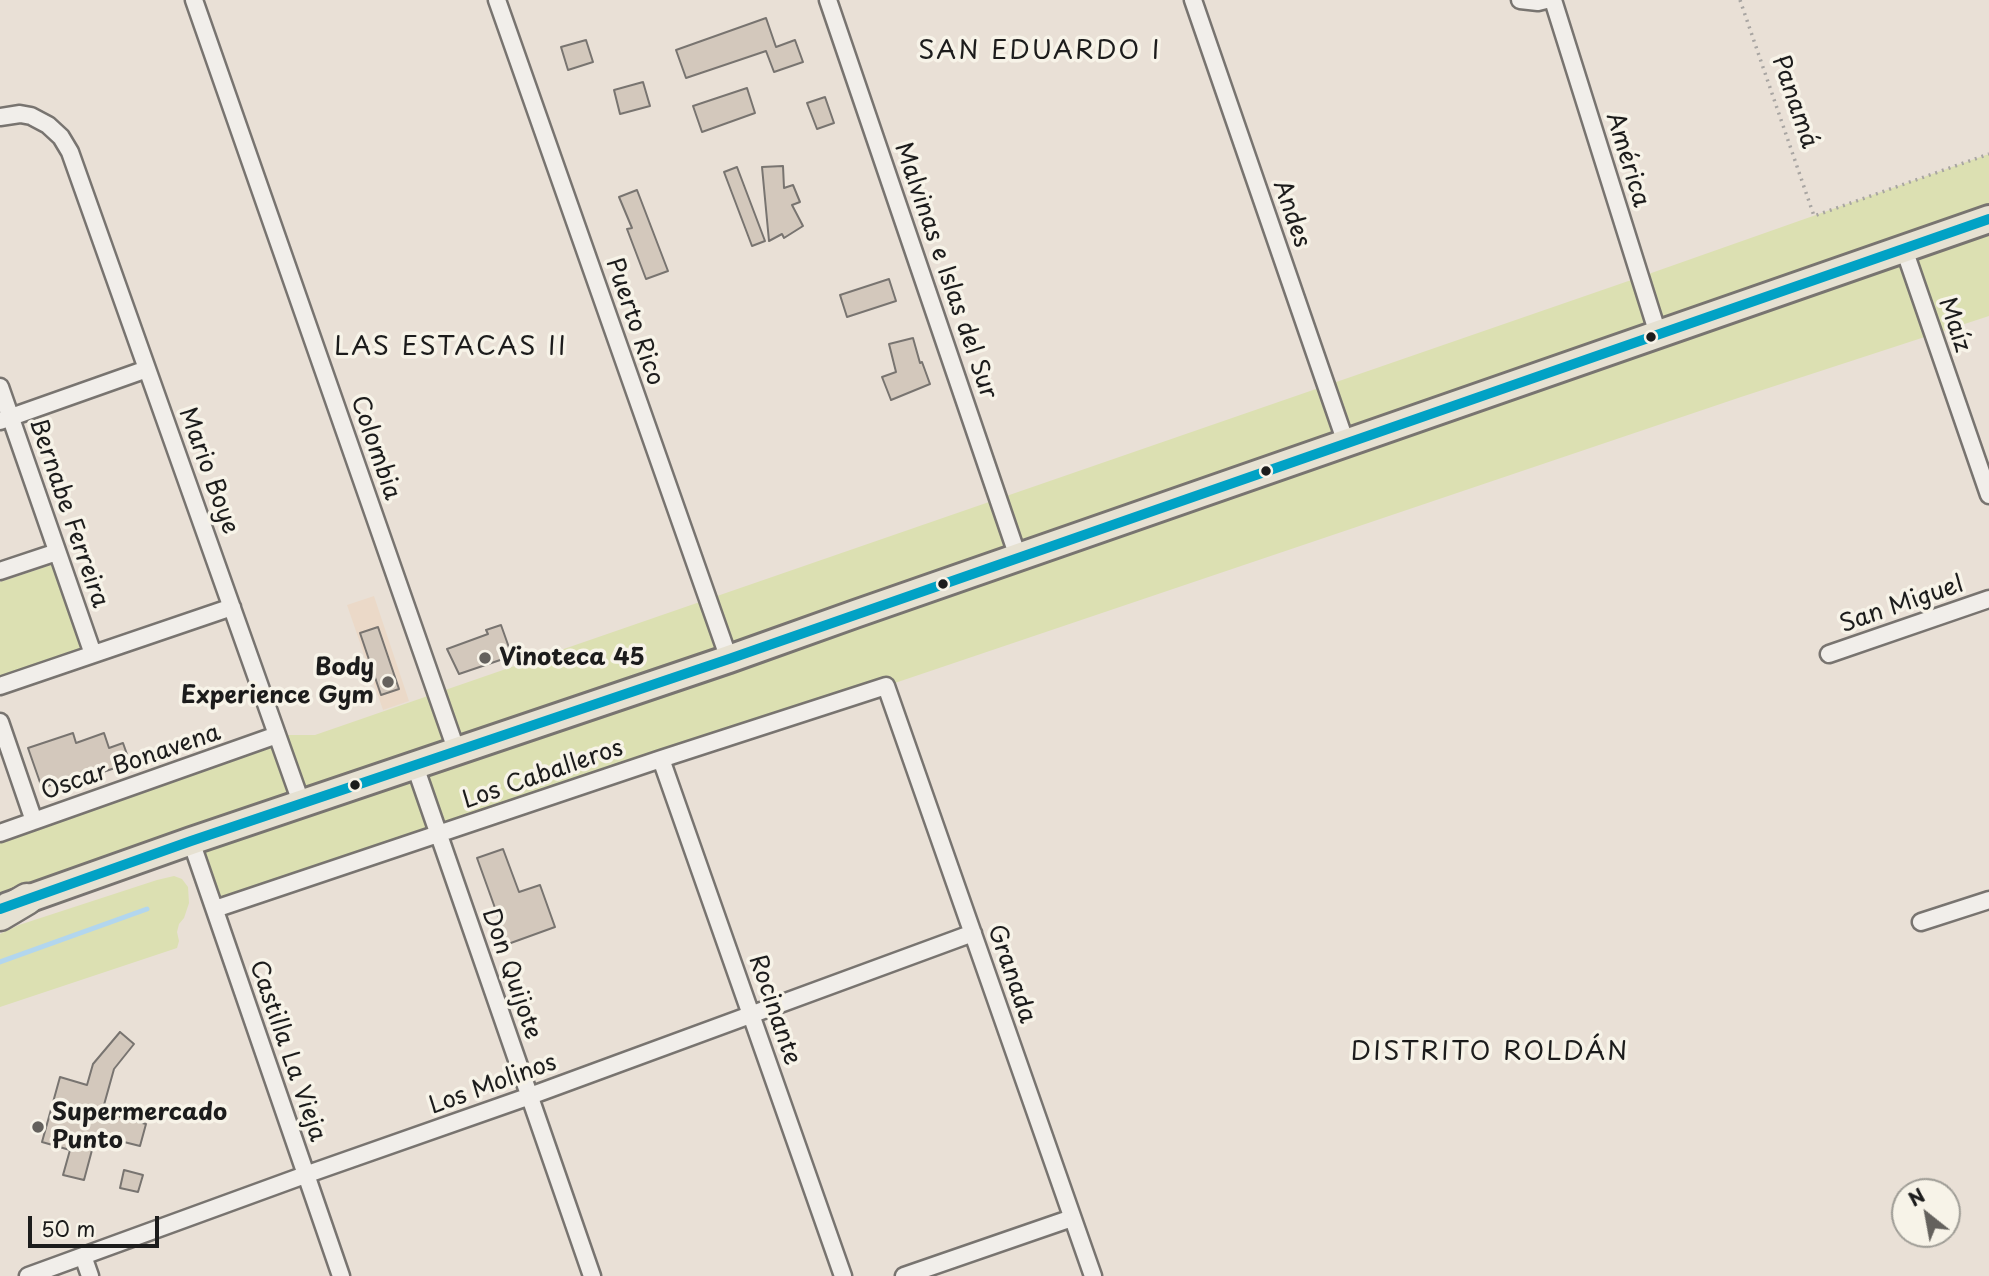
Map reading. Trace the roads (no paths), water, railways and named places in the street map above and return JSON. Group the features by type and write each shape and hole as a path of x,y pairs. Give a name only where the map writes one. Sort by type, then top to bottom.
{"highway":[{"path":"0,915 9,905"}],"main road":[{"path":"9,905 729,659 1989,219"}],"street":[{"name":"Colombia","path":"194,0 457,752"},
{"name":"Puerto Rico","path":"497,0 729,659"},
{"name":"Malvinas e Islas del Sur","path":"828,0 1018,557"},
{"name":"Andes","path":"1193,0 1346,443"},
{"path":"1520,0 1546,0"},
{"name":"América","path":"1553,0 1658,334"},
{"name":"Mario Boye","path":"0,117 20,114 31,116 48,125 61,137 70,152 302,805"},
{"name":"Maíz","path":"1904,249 1989,495"},
{"path":"5,419 147,369"},
{"name":"Bernabe Ferreira","path":"0,387 5,419 93,654"},
{"path":"0,571 57,552"},
{"name":"San Miguel","path":"1829,654 1989,599"},
{"path":"0,685 232,607"},
{"name":"Los Caballeros","path":"215,909 886,686"},
{"name":"Granada","path":"886,686 1093,1276"},
{"path":"0,722 34,821"},
{"name":"Oscar Bonavena","path":"0,833 277,735"},
{"name":"Rocinante","path":"661,759 843,1276"},
{"name":"Don Quijote","path":"415,766 592,1276"},
{"name":"Castilla La Vieja","path":"191,841 341,1276"},
{"path":"1921,922 1989,900"},
{"name":"Los Molinos","path":"28,1276 530,1097 973,933"},
{"path":"904,1276 1072,1218"},
{"path":"83,1256 90,1276"}],"waterway":[{"path":"0,962 147,909"}],"place":[{"name":"Vinoteca 45","path":"485,658"},
{"name":"Body Experience Gym","path":"388,682"},
{"name":"Supermercado Punto","path":"38,1127"}],"district":[{"name":"SAN EDUARDO I","path":"1040,52"},
{"name":"LAS ESTACAS II","path":"451,348"},
{"name":"DISTRITO ROLDÁN","path":"1490,1053"}]}
